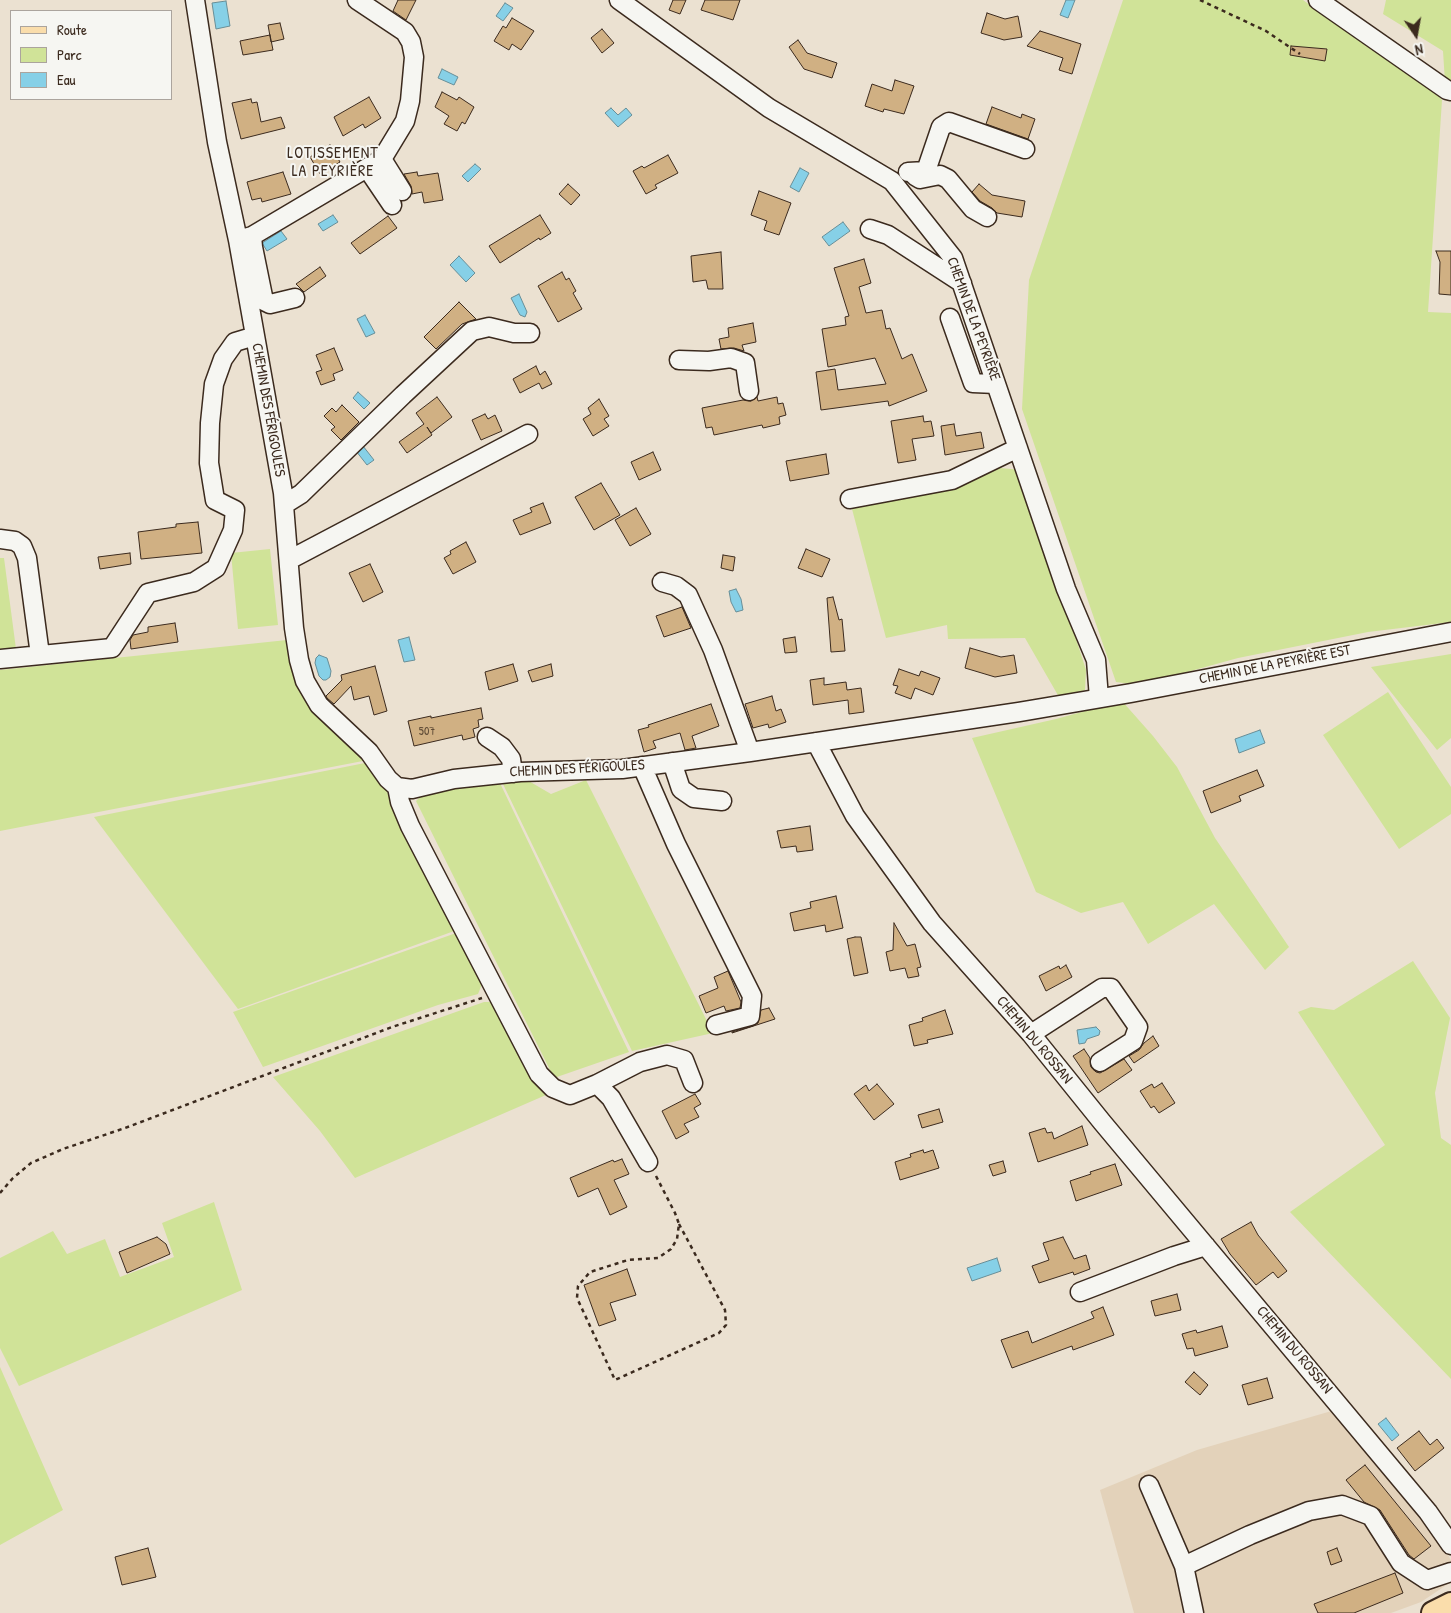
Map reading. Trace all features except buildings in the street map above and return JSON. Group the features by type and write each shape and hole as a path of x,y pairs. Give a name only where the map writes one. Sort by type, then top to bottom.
{"street":[{"name":"CHEMIN DES FÉRIGOULES","path":"195,0 217,142 245,238 255,336 285,504 294,628 299,660 305,681 319,705 369,752 388,779 397,787 412,789 454,779 513,773 622,769 816,742"},
{"path":"295,298 270,304 264,301 253,247 245,238 382,159 405,121 410,101 414,57 411,42 405,32 357,0"},
{"name":"CHEMIN DE LA PEYRIÈRE","path":"619,0 770,108 892,181 953,258 1066,589 1096,660 1099,698"},
{"path":"1318,0 1451,91"},
{"path":"988,217 973,209 948,179 940,175 920,179 908,172 926,171 941,128 949,122 1025,149"},
{"path":"367,168 397,198 382,159"},
{"path":"870,229 888,235 962,283"},
{"path":"950,318 973,383 996,384"},
{"path":"285,504 301,494 472,331 489,327 514,333 530,333"},
{"path":"0,660 112,648 148,593 194,582 216,568 233,530 235,510 214,500 209,463 210,423 214,384 223,359 235,342 255,336"},
{"path":"679,360 709,361 731,358 745,363 749,392"},
{"path":"289,560 528,434"},
{"path":"850,499 952,480 1018,448"},
{"path":"0,539 15,541 22,546 27,558 40,655"},
{"path":"662,582 676,586 688,595 713,650 750,752"},
{"name":"CHEMIN DE LA PEYRIÈRE EST","path":"1099,698 1451,632"},
{"path":"816,742 1019,712 1099,698"},
{"path":"487,737 502,747 512,759 513,773"},
{"name":"CHEMIN DU ROSSAN","path":"816,742 855,816 932,924 1031,1034 1102,1122 1428,1512 1451,1546"},
{"path":"672,762 681,789 694,798 722,801"},
{"path":"642,766 676,844 752,996 750,1016 716,1025"},
{"name":"CHEMIN DES FÉRIGOULES","path":"397,787 400,802 410,826 538,1074 553,1088 570,1095 597,1084"},
{"path":"1031,1034 1102,988 1111,988 1138,1027 1133,1041 1100,1062"},
{"path":"648,1162 611,1098 597,1084 640,1062 667,1055 684,1060 693,1083"},
{"path":"1080,1292 1174,1256 1206,1246"},
{"path":"1149,1485 1184,1566 1194,1613"},
{"path":"1184,1566 1250,1535 1309,1511 1342,1505 1371,1516 1402,1563 1427,1580 1451,1572"}],"path":[{"path":"1200,0 1207,5 1266,31 1300,54"},
{"path":"0,1193 13,1178 32,1163 64,1149 125,1128 392,1027 496,993"},
{"path":"648,1162 725,1310 726,1326 719,1333 615,1380 577,1298 578,1286 590,1272 628,1260 658,1258 671,1249 677,1239 679,1224"}],"shaded area":[{"path":"1335,1410 1447,1552 1451,1561 1451,1582 1421,1602 1391,1613 1134,1613 1100,1490 1197,1450"}],"green space":[{"path":"1123,0 1303,0 1372,50 1427,84 1442,100 1428,312 1451,313 1451,622 1368,632 1238,658 1140,685 1116,682 1022,409 1029,280"},
{"path":"1386,0 1451,0 1451,82 1445,82 1443,51 1383,14"},
{"path":"1000,468 1022,470 1086,670 1085,690 1059,697 1025,638 948,639 947,625 886,638 852,509 951,488"},
{"path":"270,549 278,625 238,629 231,553"},
{"path":"0,558 4,558 16,649 0,650"},
{"path":"287,640 296,679 315,714 368,760 0,831 0,670"},
{"path":"1451,654 1451,738 1437,750 1371,667"},
{"path":"1388,692 1451,787 1451,814 1399,849 1323,735"},
{"path":"1122,701 1177,767 1215,838 1289,947 1265,970 1214,904 1148,944 1123,902 1081,913 1036,892 972,738 1056,719"},
{"path":"370,762 396,807 457,930 238,1009 94,817"},
{"path":"527,780 551,794 586,780 713,1033 632,1051 502,782"},
{"path":"499,781 629,1052 554,1078 416,801 426,791"},
{"path":"459,932 482,984 478,994 438,1005 263,1067 233,1012"},
{"path":"1413,961 1450,1018 1435,1093 1441,1138 1451,1145 1451,1379 1290,1212 1385,1145 1298,1012 1311,1007 1334,1010"},
{"path":"484,1002 494,1002 535,1082 546,1095 355,1178 320,1131 273,1077"},
{"path":"214,1202 242,1290 19,1386 0,1348 0,1258 53,1231 67,1254 105,1239 120,1277 174,1257 162,1223"},
{"path":"0,1367 63,1510 0,1545"}],"water":[{"path":"1066,0 1075,0 1068,18 1060,15"},
{"path":"226,1 230,26 216,29 212,3"},
{"path":"505,3 513,8 503,21 496,16"},
{"path":"442,69 458,77 454,85 438,78"},
{"path":"611,108 618,115 626,108 632,115 618,127 605,113"},
{"path":"475,164 481,169 468,182 462,176"},
{"path":"800,168 809,173 799,192 790,187"},
{"path":"333,215 338,222 323,231 318,224"},
{"path":"843,222 850,231 829,246 822,237"},
{"path":"281,231 287,239 267,251 262,243"},
{"path":"459,256 475,273 466,282 450,265"},
{"path":"519,294 527,312 525,317 520,315 511,298"},
{"path":"365,315 375,333 366,337 357,319"},
{"path":"358,392 370,403 364,409 353,398"},
{"path":"363,446 374,460 367,465 356,451"},
{"path":"736,589 741,599 743,610 736,612 731,602 729,591"},
{"path":"409,637 415,660 404,662 398,640"},
{"path":"319,655 327,658 331,671 330,677 326,680 319,676 315,663"},
{"path":"1260,730 1265,743 1239,753 1235,739"},
{"path":"1096,1027 1100,1031 1099,1035 1087,1039 1085,1043 1079,1044 1077,1030"},
{"path":"997,1258 1001,1271 972,1281 967,1268"},
{"path":"1386,1418 1399,1435 1392,1441 1378,1424"}],"district":[{"name":"LOTISSEMENT LA PEYRIÈRE","path":"333,163"}]}
